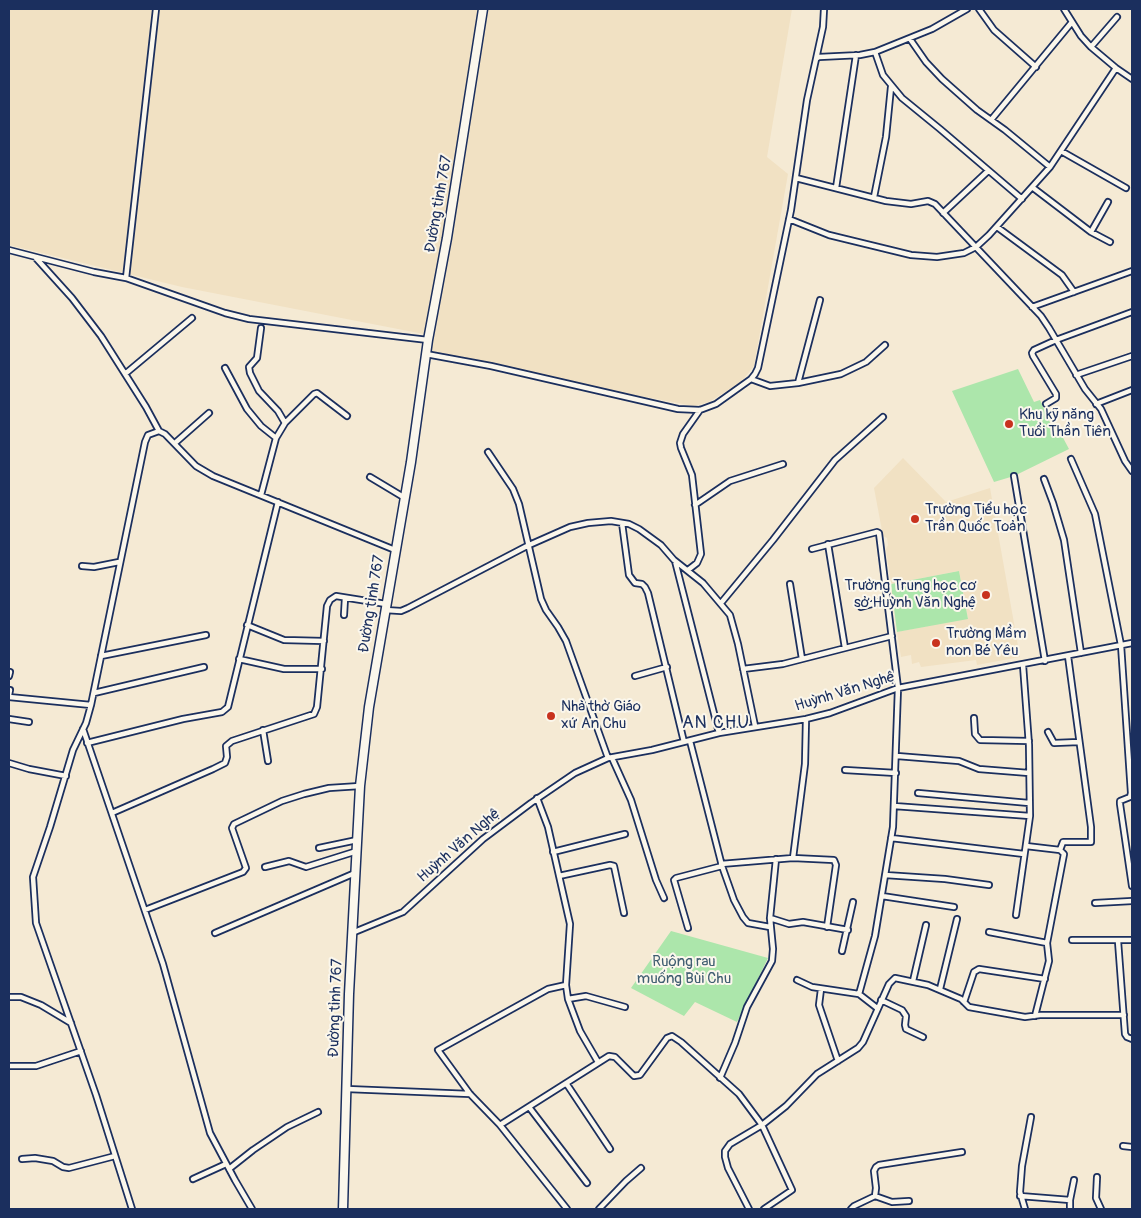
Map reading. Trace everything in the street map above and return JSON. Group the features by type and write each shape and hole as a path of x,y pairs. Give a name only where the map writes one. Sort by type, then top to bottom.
{"main road":[{"name":"Đường tỉnh 767","path":"342,1209 356,851 360,786 369,707 405,498 428,340 449,229 483,9"}],"street":[{"path":"126,278 156,9"},
{"path":"426,354 491,366 678,409 700,410 716,404 751,379 756,374 758,368 789,219 807,100 823,27 824,9"},
{"path":"816,59 819,57 875,52 910,39 967,9"},
{"path":"980,9 994,30 1036,67"},
{"path":"1064,9 1081,36 1091,47 1132,80"},
{"path":"1091,47 1117,17"},
{"path":"991,120 1072,22"},
{"path":"910,39 926,62 942,79 977,110 1050,167"},
{"path":"875,52 881,71 891,87 1022,199"},
{"path":"836,188 856,55"},
{"path":"789,219 829,235 911,255 949,256 964,253 976,247 997,227 1050,167 1116,68"},
{"path":"874,198 886,137 891,87"},
{"path":"1061,151 1126,188"},
{"path":"943,213 988,171"},
{"path":"796,178 874,198 904,203 931,202 976,247 1045,322 1076,375 1106,419 1132,472"},
{"path":"1032,187 1091,232 1110,242"},
{"path":"1091,232 1108,202"},
{"path":"997,227 1062,275 1074,292"},
{"path":"9,250 94,272 126,278 225,313 249,319 428,340"},
{"path":"34,256 72,298 101,336 159,431 165,434 196,466 213,476 395,550"},
{"path":"1032,307 1132,271"},
{"path":"798,382 820,300"},
{"path":"1046,404 1056,398 1056,394 1032,353 1056,340 1132,312"},
{"path":"125,374 192,318"},
{"path":"261,328 257,358 249,367 250,373 258,389 278,411 285,423"},
{"path":"751,379 770,386 844,373 869,360 885,345"},
{"path":"1076,375 1132,356"},
{"path":"225,368 247,409 260,426 276,438"},
{"path":"1096,404 1132,390"},
{"path":"261,495 276,438 285,423 316,393 347,416"},
{"path":"688,570 697,563 700,554 692,475 680,443 683,434 700,410"},
{"path":"174,443 209,412"},
{"path":"721,602 774,540 835,460 883,417"},
{"path":"132,1209 81,1051 36,923 32,877 66,776 72,750 83,729 91,705 145,442 148,435 159,431"},
{"path":"488,452 513,489 519,504 527,546 541,598 546,610 566,641 610,758 631,800 656,880 664,898"},
{"path":"1071,459 1095,514 1122,645 1130,797 1120,801 1120,804 1132,886"},
{"path":"1125,461 1132,459"},
{"path":"695,505 730,481 783,464"},
{"path":"1014,476 1045,660"},
{"path":"370,477 405,498"},
{"path":"1044,479 1064,540 1081,653"},
{"path":"86,743 175,721 222,712 228,707 278,502"},
{"path":"112,812 225,763 226,746 228,743 316,712 322,669 327,606 332,597 336,596 401,611 527,546 570,527 579,525 611,521 622,522 640,529 653,538 674,560 703,583 721,602 732,618 755,726"},
{"path":"622,522 629,575 635,583 642,584 645,587 667,667 684,742"},
{"path":"812,549 879,533 898,688 897,756 891,838 875,936 859,994"},
{"path":"828,544 846,648"},
{"path":"674,560 719,733"},
{"path":"82,566 94,567 119,562"},
{"path":"790,584 802,659"},
{"path":"344,598 344,615"},
{"path":"861,607 887,600"},
{"path":"247,625 284,640 324,641"},
{"path":"101,656 206,635"},
{"path":"744,669 802,659 892,636"},
{"name":"Huỳnh Văn Nghệ","path":"352,932 403,912 483,839 537,798 574,773 610,758 719,733 806,719 830,713 898,688 1132,643"},
{"path":"1060,850 1063,842 1091,842 1091,827 1068,656"},
{"path":"239,659 284,669 322,669"},
{"path":"1016,915 1030,816 1029,741 1023,665"},
{"path":"94,693 204,667"},
{"path":"635,676 667,667"},
{"path":"9,694 91,705"},
{"path":"974,718 975,734 980,740 1029,741"},
{"path":"9,719 29,722"},
{"path":"793,858 805,764 806,719"},
{"path":"83,729 86,743 112,812 168,981 210,1134 252,1209"},
{"path":"263,730 268,761"},
{"path":"1048,732 1054,743 1079,742"},
{"path":"690,741 722,865 734,900 748,923 770,927"},
{"path":"897,756 959,761 979,770 1029,773"},
{"path":"9,763 66,776"},
{"path":"845,770 896,773"},
{"path":"145,910 243,872 246,868 232,828 234,824 282,801 304,794 329,788 360,786"},
{"path":"918,793 1029,803"},
{"path":"537,798 548,827 570,924 566,985 568,999 580,1031 598,1062"},
{"path":"894,806 1030,816"},
{"path":"553,852 625,834"},
{"path":"891,838 1024,854"},
{"path":"319,848 357,840"},
{"path":"1026,846 1060,850 1064,854 1047,942 1049,961 1035,1016"},
{"path":"265,867 288,861 306,867 356,851"},
{"path":"688,928 674,880 676,878 722,865 793,858 834,860 836,862 827,927"},
{"path":"720,1078 735,1043 747,1007 772,961 773,949 770,918 776,859"},
{"path":"558,876 610,865 614,866 624,912"},
{"path":"215,932 356,873"},
{"path":"885,875 945,879 989,885"},
{"path":"882,896 954,907"},
{"path":"1095,903 1132,901"},
{"path":"842,950 853,902"},
{"path":"770,918 788,924 804,922 848,930"},
{"path":"940,990 957,919"},
{"path":"913,981 926,925"},
{"path":"989,932 1047,942"},
{"path":"1072,940 1132,940"},
{"path":"1118,941 1125,1034 1132,1039"},
{"path":"964,1002 974,972 979,968 1044,980"},
{"path":"750,1209 728,1168 725,1151 730,1144 762,1125 786,1106 817,1074 863,1042 877,1008 892,980 899,978 940,990 959,997 969,1007 1028,1018 1035,1016 1124,1015"},
{"path":"797,980 812,987 859,994 877,1008"},
{"path":"566,985 548,989 438,1051 470,1094 500,1125 567,1209"},
{"path":"821,988 820,1012 838,1061"},
{"path":"9,997 21,996 41,1005 71,1023"},
{"path":"568,999 586,996 626,1007"},
{"path":"881,1000 902,1010 906,1016 904,1025 906,1030 923,1037"},
{"path":"500,1125 609,1056 612,1056 637,1077 652,1060 667,1038 672,1036 743,1098 762,1125 792,1190 764,1209"},
{"path":"9,1066 36,1066 81,1051"},
{"path":"566,1083 610,1149"},
{"path":"346,1089 470,1094"},
{"path":"529,1107 588,1183"},
{"path":"229,1169 287,1127 318,1112"},
{"path":"1025,1209 1020,1196 1022,1166 1031,1117"},
{"path":"1123,1146 1132,1147"},
{"path":"851,1209 874,1196 876,1188 874,1171 876,1167 962,1152"},
{"path":"22,1159 44,1159 69,1168 115,1156"},
{"path":"193,1179 226,1164"},
{"path":"599,1209 641,1168"},
{"path":"1097,1177 1096,1198 1101,1209"},
{"path":"1070,1209 1074,1180"},
{"path":"874,1196 892,1202 909,1201"},
{"path":"1020,1196 1070,1200"}],"shaded area":[{"path":"9,9 792,9 767,157 788,174 754,366 741,382 709,402 694,406 430,357 434,336 182,287 9,245"},
{"path":"903,458 946,502 990,488 1020,657 977,665 976,660 921,667 919,662 912,664 911,655 901,657 897,632 968,618 959,571 891,584 886,549 888,545 887,538 883,536 874,488"}],"green space":[{"name":"Khu kỹ năng Tuổi Thần Tiên","path":"1018,369 1034,402 1040,400 1056,436 1061,434 1069,449 1014,476 994,482 952,391"},
{"path":"959,571 968,619 897,632 891,584"},
{"name":"Ruộng rau muống Bùi Chu","path":"671,931 768,958 737,1022 695,1002 684,1016 631,988"}],"place":[{"name":"Khu kỹ năng Tuổi Thần Tiên","path":"1009,424"},
{"name":"Trường Tiểu học Trần Quốc Toản","path":"915,519"},
{"name":"Trường Trung học cơ sở Huỳnh Văn Nghệ","path":"986,595"},
{"name":"Trường Mầm non Bé Yêu","path":"936,643"},
{"name":"Nhà thờ Giáo xứ An Chu","path":"551,716"}],"district":[{"name":"AN CHU","path":"716,723"}]}
